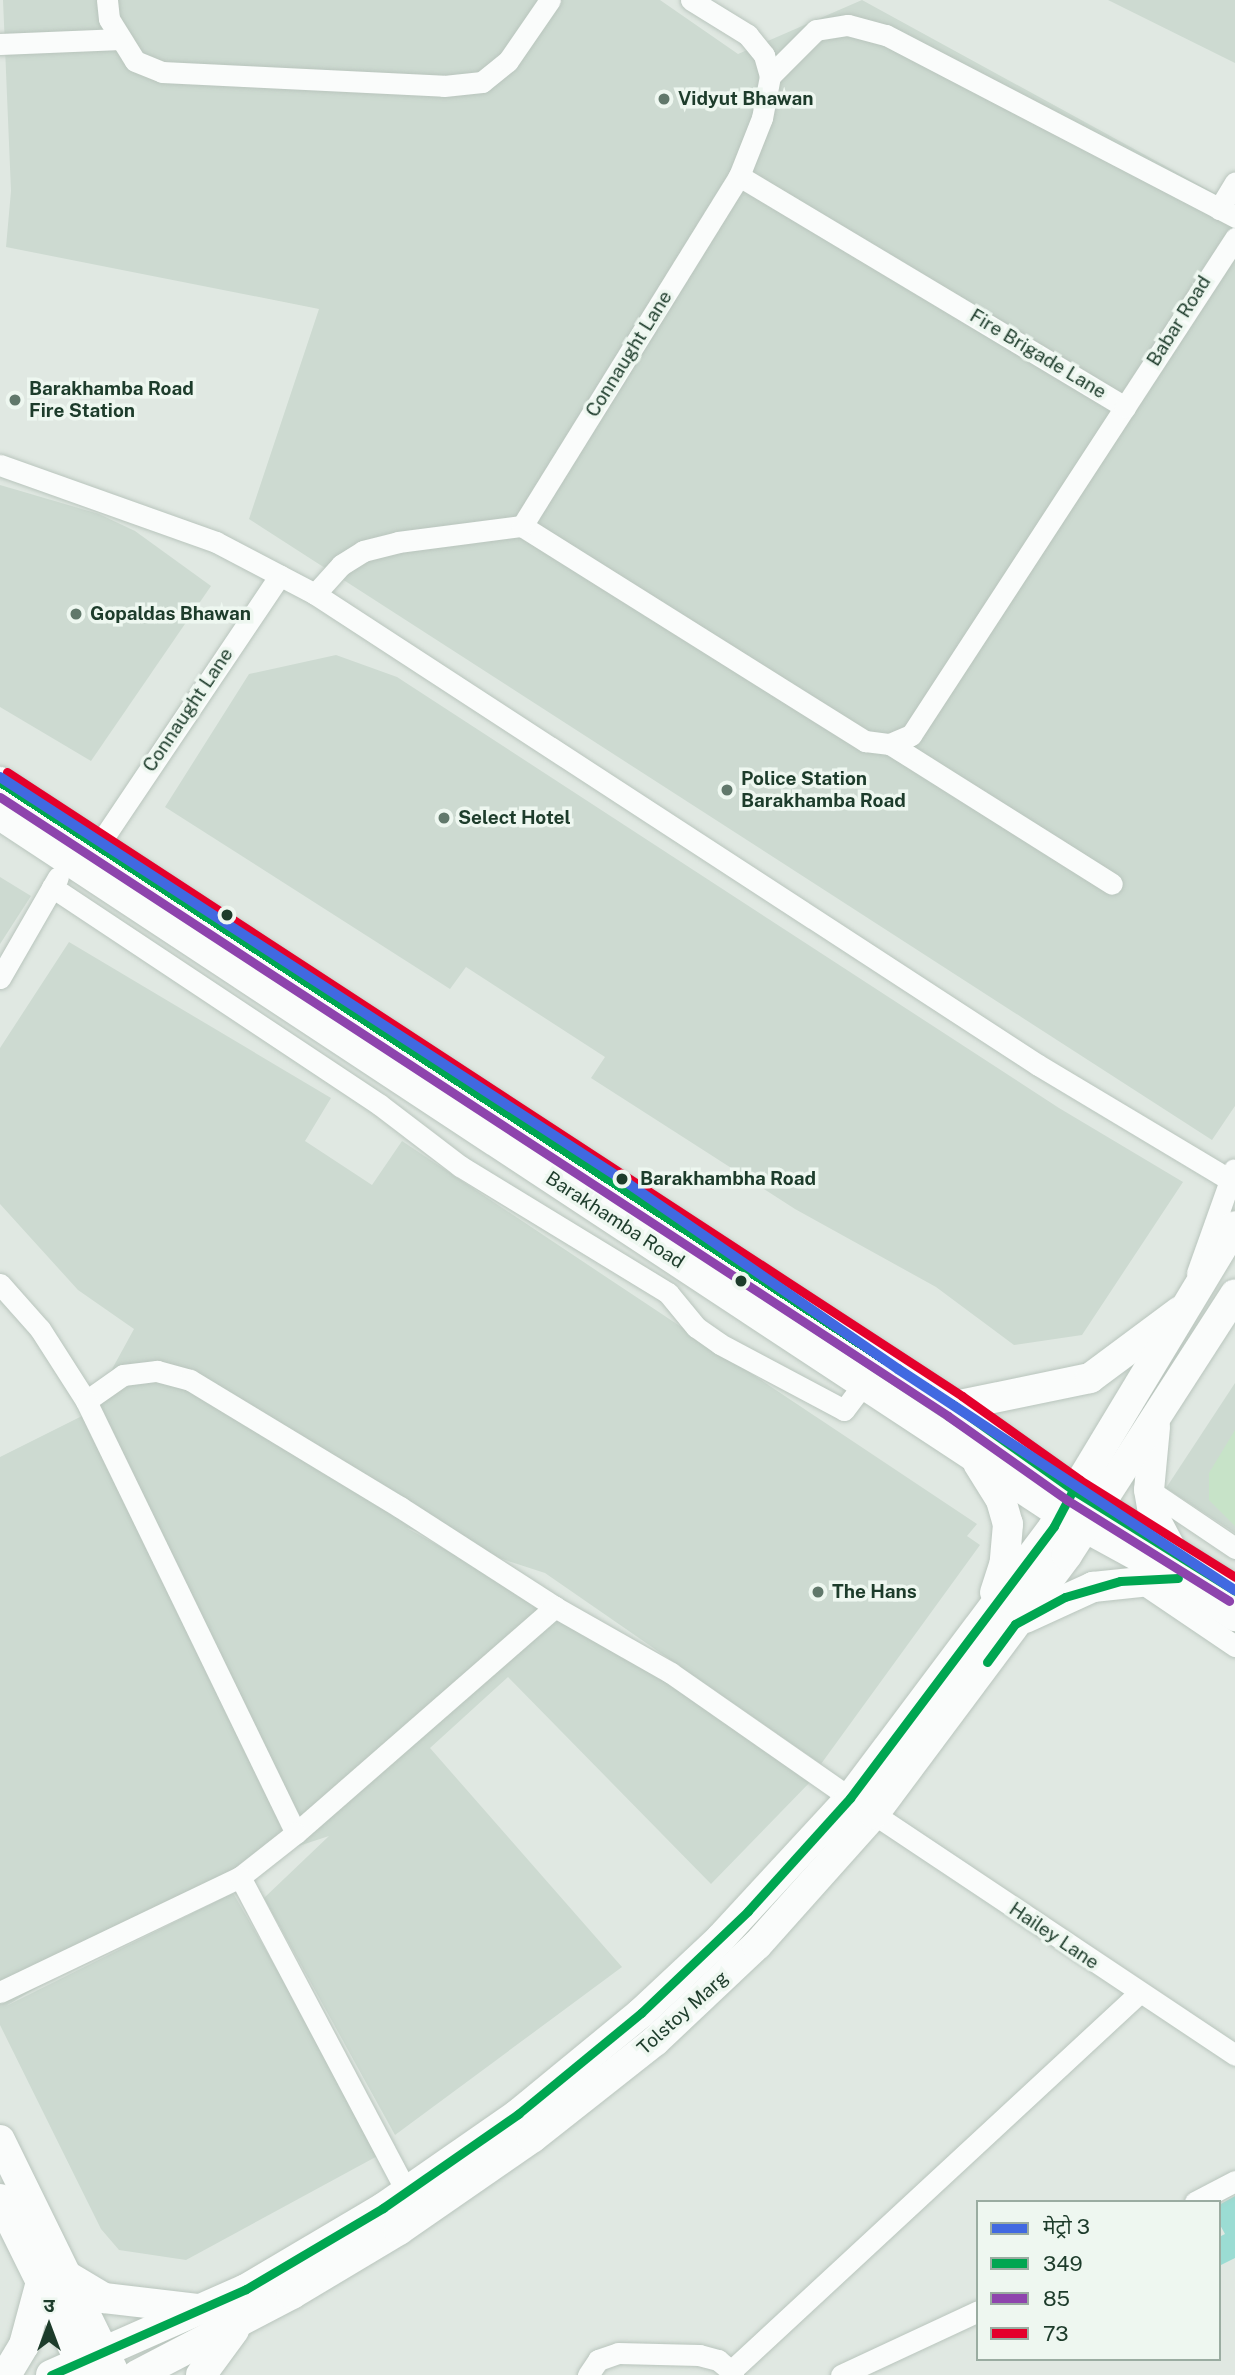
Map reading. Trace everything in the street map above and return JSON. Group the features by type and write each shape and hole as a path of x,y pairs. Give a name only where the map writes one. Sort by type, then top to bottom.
{"main road":[{"name":"Barakhamba Road","path":"0,782 955,1406 1079,1510"},
{"name":"Barakhamba Road","path":"0,815 972,1453 1176,1565 1235,1591"},
{"path":"1079,1510 1185,1309 1235,1226"},
{"path":"1079,1510 1158,1413 1226,1320 1235,1294"},
{"path":"955,1406 1090,1378 1185,1309"},
{"path":"1015,1624 1065,1597 1136,1579 1176,1565 1154,1517 1149,1490 1147,1472 1158,1413"},
{"path":"972,1453 1001,1500 1008,1524 1005,1562 989,1609"},
{"name":"Tolstoy Marg","path":"51,2375 98,2365 201,2309 246,2289 407,2192 518,2114 641,2012 748,1911 849,1798 989,1609 1079,1510"},
{"name":"Tolstoy Marg","path":"137,2375 243,2319 399,2230 532,2138 654,2041 757,1945 874,1814 1015,1624 1079,1510"},
{"name":"Barakhamba Road","path":"1176,1565 1235,1616"},
{"path":"0,2140 55,2279 98,2365"},
{"path":"0,2199 55,2279 104,2298 201,2309"},
{"path":"6,2375 24,2345 55,2279"},
{"path":"201,2375 243,2319"}],"street":[{"path":"107,0 109,19 135,61 162,72 444,86 482,82 491,75 508,61 550,0"},
{"path":"691,0 748,35 764,55 770,76 816,30 848,25 886,35 1227,213 1235,182"},
{"path":"0,44 121,38"},
{"name":"Connaught Lane","path":"522,526 739,176 762,118 770,76"},
{"name":"Fire Brigade Lane","path":"739,176 1125,407 911,735 890,744"},
{"name":"Babar Road","path":"1125,407 1235,238"},
{"path":"0,465 141,512 216,542 315,594 1038,1065 1231,1172 1185,1309"},
{"path":"315,594 341,565 363,551 398,542 522,526 865,741 890,744 1112,884"},
{"name":"Connaught Lane","path":"99,846 280,575"},
{"path":"0,978 68,860"},
{"path":"52,887 380,1105 460,1166 668,1293 696,1328 720,1344 844,1410 866,1381"},
{"path":"301,1054 320,1024"},
{"path":"0,1284 40,1329 86,1401 296,1833"},
{"path":"86,1401 123,1375 157,1371 190,1380 400,1507 555,1607 671,1673 849,1798"},
{"path":"1149,1490 1235,1548"},
{"path":"1136,1579 1235,1646"},
{"path":"0,1992 240,1877 296,1833 555,1607"},
{"name":"Hailey Lane","path":"874,1814 1138,1994 1235,2055"},
{"path":"240,1877 407,2192"},
{"path":"588,2375 598,2360 618,2353 699,2355 718,2360 732,2373 1138,1994"},
{"path":"1199,2200 1235,2181"},
{"path":"841,2375 976,2312"}],"shaded area":[{"path":"3,0 660,0 738,54 862,0 1229,201 1235,192 1235,1106 1212,1140 249,519 319,309 6,247 11,191"},
{"path":"1108,0 1235,0 1235,63"},
{"name":"Gopaldas Bhawan","path":"0,485 99,514 135,531 211,586 91,761 0,707"},
{"path":"336,655 397,677 1059,1108 1183,1182 1082,1335 1014,1345 936,1287 795,1209 591,1078 605,1057 466,967 450,989 165,807 249,674"},
{"path":"0,877 31,896 0,944"},
{"path":"69,942 331,1098 305,1141 372,1185 402,1141 977,1524 967,1536 980,1545 821,1764 545,1573 407,1528 565,1617 814,1778 711,1884 508,1677 430,1748 622,1967 395,2135 264,1898 329,1836 241,1865 6,2006 233,1893 383,2153 186,2260 119,2250 101,2229 0,2025 0,1457 88,1413 134,1329 78,1290 0,1204 0,1048"},
{"path":"1235,1383 1235,1533 1166,1488"}],"green space":[{"path":"1235,1430 1235,1526 1209,1500 1209,1473"}],"water":[{"path":"1235,2196 1235,2258 1221,2265 1221,2236 1225,2234 1221,2227 1221,2204"}],"metro line":[{"name":"3","path":"0,777 623,1180 898,1369 1235,1590"}],"transit line":[{"name":"73","path":"7,772 962,1396 1080,1480 1235,1577"},
{"name":"349","path":"0,782 955,1406 1073,1490 1235,1591"},
{"name":"85","path":"0,797 948,1416 1067,1500 1229,1601"},
{"name":"349","path":"51,2375 246,2289 383,2208 518,2114 641,2013 748,1911 850,1798 1054,1526 1073,1490"},
{"name":"349","path":"987,1662 1015,1624 1065,1597 1120,1581 1178,1578"}],"place":[{"name":"Vidyut Bhawan","path":"664,99"},
{"name":"Barakhamba Road Fire Station","path":"15,400"},
{"name":"Gopaldas Bhawan","path":"76,614"},
{"name":"Police Station Barakhamba Road","path":"727,790"},
{"name":"Select Hotel","path":"444,818"},
{"name":"Barakhambha Road","path":"622,1179"},
{"name":"The Hans","path":"818,1592"}]}
